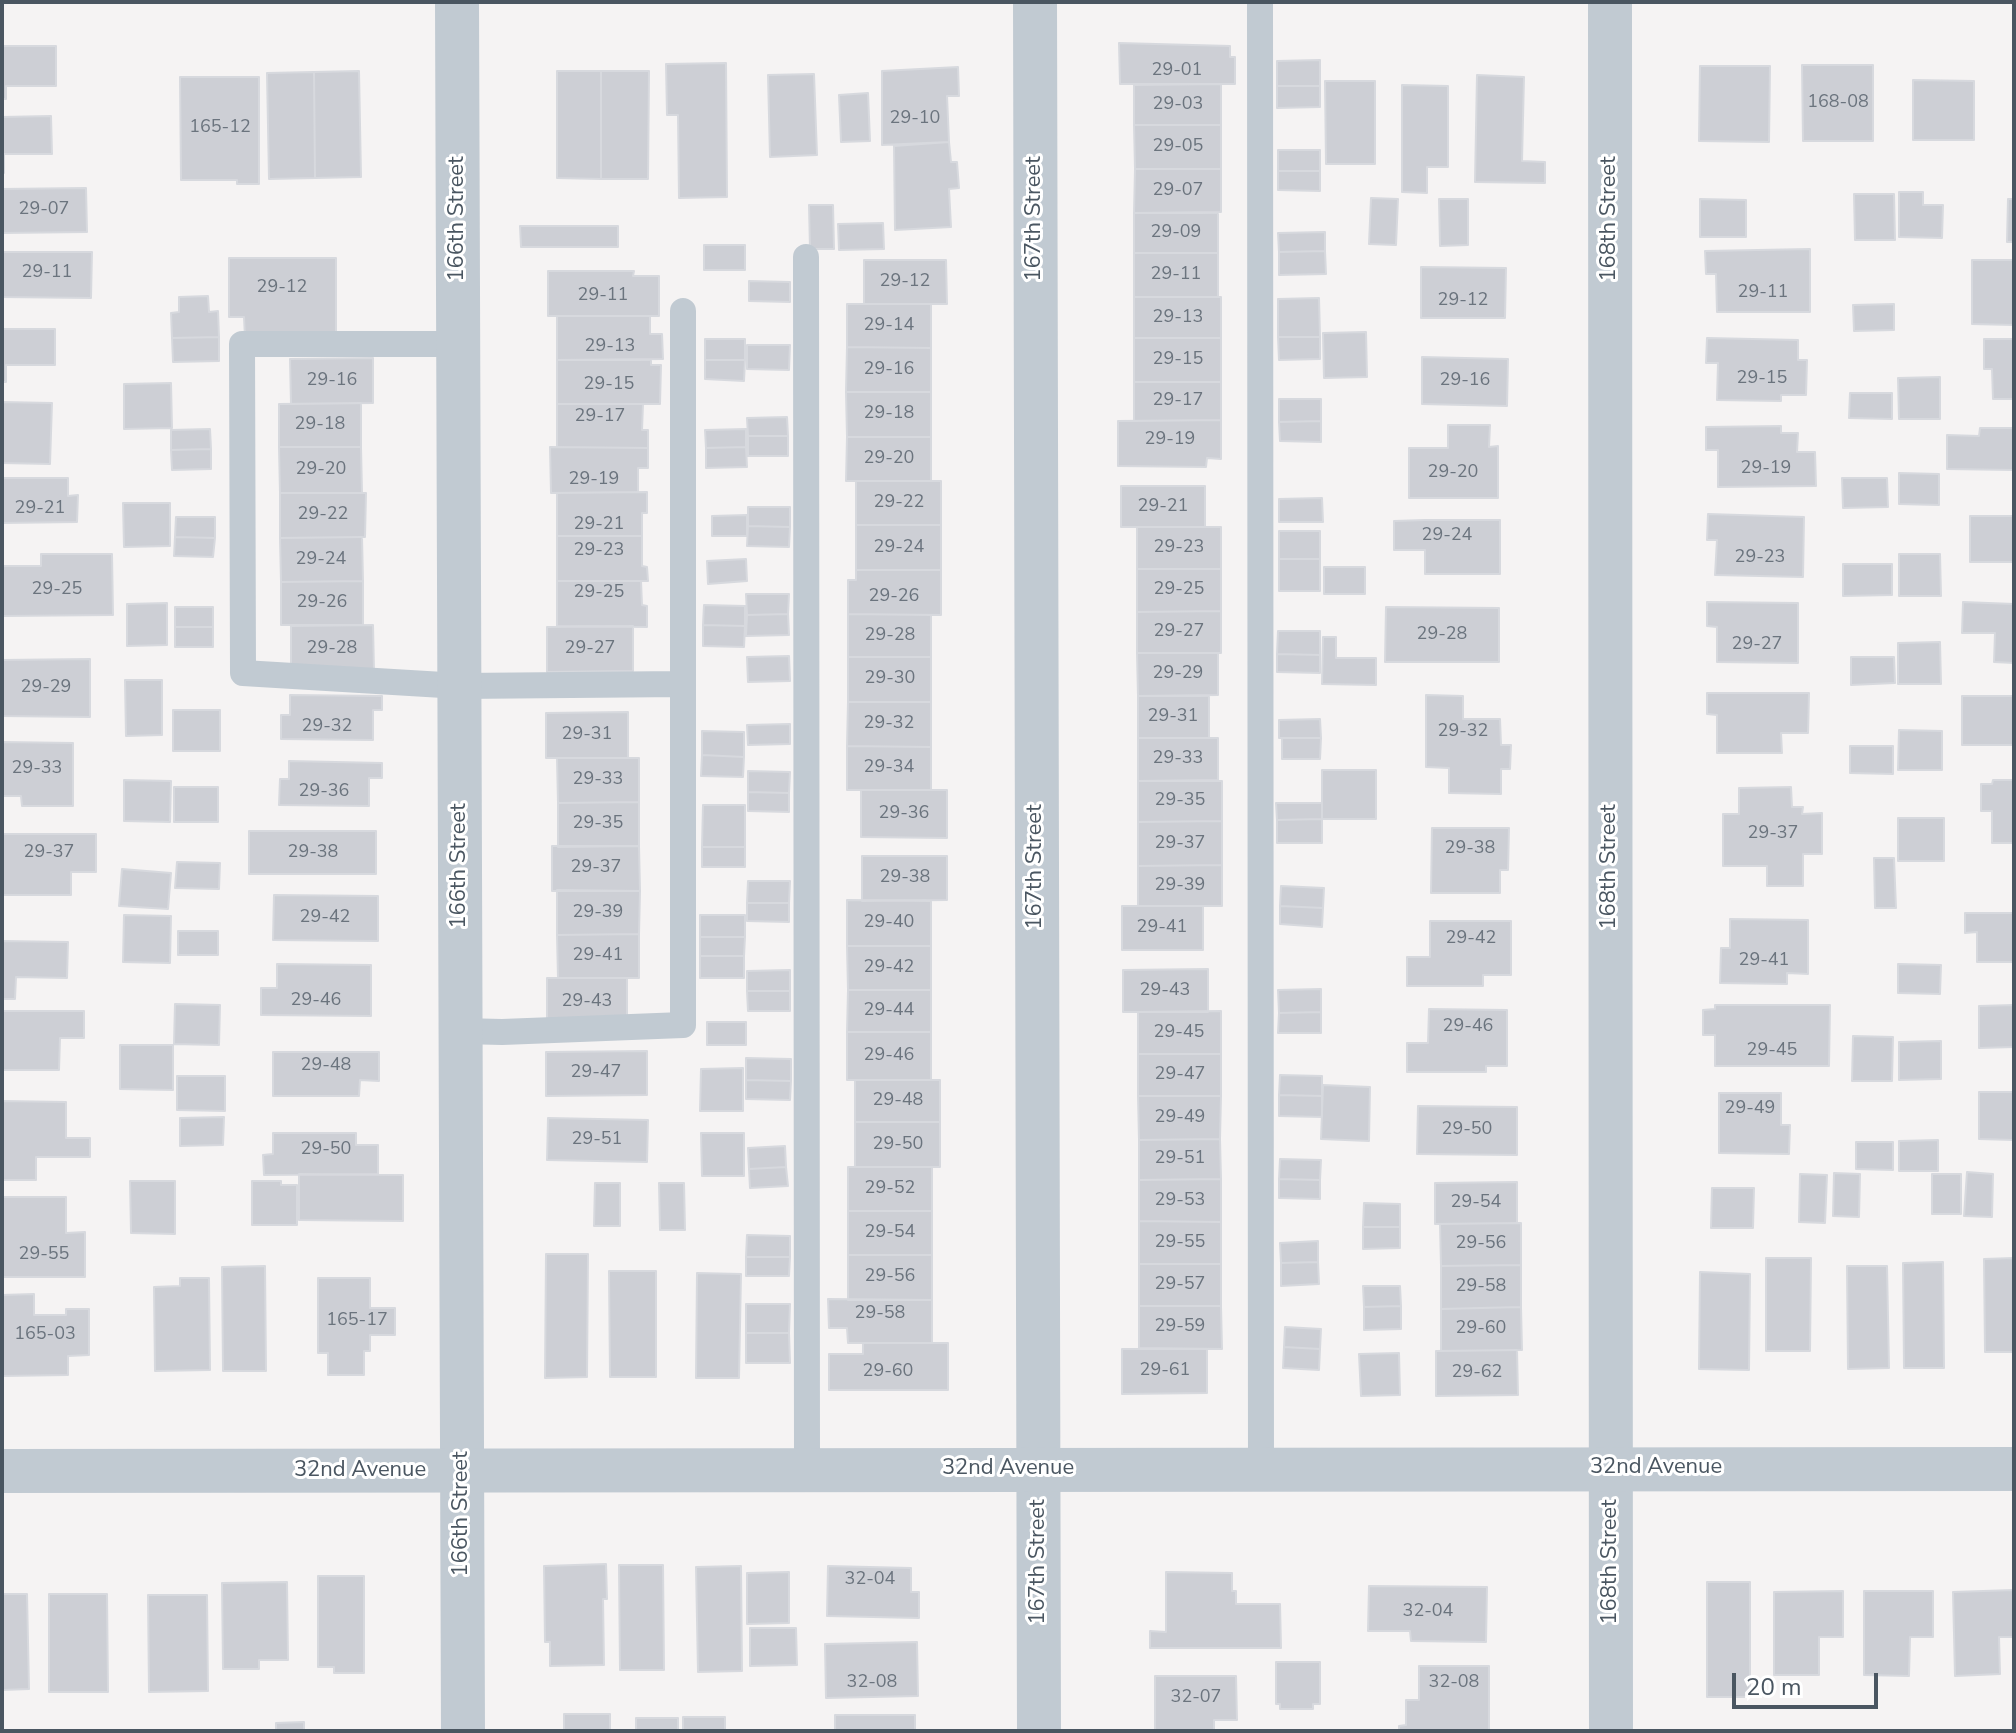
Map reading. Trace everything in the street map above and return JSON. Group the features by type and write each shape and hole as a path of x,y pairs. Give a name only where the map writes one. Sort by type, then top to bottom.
{"street":[{"name":"166th Street","path":"457,2 463,1731"},
{"name":"167th Street","path":"1035,2 1039,1731"},
{"name":"168th Street","path":"1610,2 1611,1731"},
{"name":"32nd Avenue","path":"2,1471 2014,1469"}],"lane":[{"path":"1260,2 1261,1468"},
{"path":"806,257 807,1470"},
{"path":"461,1031 683,1025 683,311"},
{"path":"458,344 242,344 243,673 460,686 682,684"}],"building":[{"path":"1119,43 1230,46 1230,57 1235,57 1235,84 1120,84"},
{"path":"2,46 56,46 56,86 6,86 6,99 2,99"},
{"path":"1320,60 1320,86 1277,86 1277,61"},
{"path":"726,63 727,197 679,198 678,115 667,115 666,64"},
{"path":"1802,65 1873,65 1873,141 1803,141"},
{"path":"1700,66 1770,66 1769,142 1699,141"},
{"path":"958,67 959,96 947,96 949,142 882,145 882,71"},
{"path":"359,71 361,177 315,178 314,72"},
{"path":"557,71 601,71 601,179 557,178"},
{"path":"601,71 649,71 648,179 601,179"},
{"path":"314,72 315,178 269,179 267,73"},
{"path":"814,74 817,155 770,157 768,75"},
{"path":"1477,75 1524,77 1522,161 1545,162 1545,183 1475,182"},
{"path":"180,77 259,77 259,184 237,184 237,180 181,180"},
{"path":"1913,80 1974,81 1974,140 1913,140"},
{"path":"1325,81 1375,81 1375,164 1326,164"},
{"path":"1221,84 1221,125 1134,125 1134,85"},
{"path":"1402,85 1448,86 1448,167 1427,167 1427,193 1402,192"},
{"path":"1277,86 1320,86 1320,107 1277,108"},
{"path":"868,93 870,141 841,142 839,95"},
{"path":"51,116 52,154 4,154 2,173 2,117"},
{"path":"1134,125 1221,125 1221,169 1135,169"},
{"path":"949,142 951,162 957,162 959,188 949,189 951,227 895,230 894,146"},
{"path":"1278,150 1320,150 1320,171 1278,171"},
{"path":"1135,169 1221,169 1221,212 1134,213"},
{"path":"1278,171 1320,171 1320,191 1278,190"},
{"path":"86,188 87,232 2,233 2,189"},
{"path":"1899,192 1923,192 1923,205 1943,205 1942,238 1899,237"},
{"path":"1854,194 1894,194 1895,240 1855,240"},
{"path":"1371,198 1398,199 1396,245 1369,244"},
{"path":"1439,199 1468,199 1468,245 1440,246"},
{"path":"1700,199 1746,200 1746,237 1700,237"},
{"path":"2008,199 2014,199 2014,242 2007,242"},
{"path":"809,205 833,205 834,249 810,249"},
{"path":"1134,213 1218,213 1218,253 1134,253"},
{"path":"883,223 884,249 839,250 838,224"},
{"path":"520,226 618,226 618,247 521,247"},
{"path":"1325,232 1325,251 1279,252 1278,233"},
{"path":"704,245 745,245 745,270 704,270"},
{"path":"1810,249 1810,312 1717,312 1716,274 1706,274 1705,251"},
{"path":"1325,251 1326,274 1279,275 1279,252"},
{"path":"2,252 92,252 91,298 2,297"},
{"path":"1134,253 1218,253 1218,297 1134,297"},
{"path":"229,258 336,258 336,337 245,338 244,317 229,317"},
{"path":"864,260 946,260 947,304 864,304"},
{"path":"1972,260 2014,260 2014,325 1972,324"},
{"path":"1421,267 1506,268 1505,318 1421,318"},
{"path":"548,271 634,271 633,276 659,276 659,316 548,316"},
{"path":"749,281 790,282 790,302 749,301"},
{"path":"208,296 209,312 218,311 219,337 172,338 171,313 179,312 179,297"},
{"path":"1134,297 1221,297 1221,338 1134,338"},
{"path":"1319,298 1320,337 1278,337 1278,299"},
{"path":"847,304 931,304 931,348 847,347"},
{"path":"1894,304 1894,330 1854,331 1853,305"},
{"path":"557,316 650,316 650,334 662,334 663,359 557,360"},
{"path":"2,329 55,329 55,365 6,365 6,382 2,382"},
{"path":"1366,332 1367,377 1324,378 1323,333"},
{"path":"219,337 219,361 173,362 172,338"},
{"path":"1278,337 1320,337 1320,359 1279,360"},
{"path":"1134,338 1221,338 1221,382 1134,382"},
{"path":"1707,338 1798,340 1798,360 1807,360 1806,395 1781,395 1781,401 1717,400 1718,363 1706,363"},
{"path":"705,339 745,339 745,360 705,360"},
{"path":"1984,339 2014,339 2014,399 1993,399 1992,369 1984,369"},
{"path":"747,345 790,345 789,370 747,369"},
{"path":"847,347 931,348 931,392 846,392"},
{"path":"1422,357 1508,359 1507,406 1422,404"},
{"path":"373,358 373,403 291,404 290,359"},
{"path":"557,360 651,360 651,365 661,365 660,404 557,404"},
{"path":"705,360 745,360 744,381 705,379"},
{"path":"1940,377 1940,419 1899,419 1898,378"},
{"path":"1134,382 1221,382 1221,420 1134,421"},
{"path":"171,383 172,428 124,429 124,384"},
{"path":"846,392 931,392 931,437 847,437"},
{"path":"1850,393 1892,393 1892,419 1849,418"},
{"path":"1279,399 1321,399 1321,421 1279,422"},
{"path":"2,402 52,403 50,464 2,463"},
{"path":"361,403 361,447 279,447 279,404"},
{"path":"557,404 643,404 642,430 648,430 648,448 557,447"},
{"path":"787,417 788,436 748,436 747,418"},
{"path":"1221,420 1221,459 1207,458 1206,467 1118,466 1118,421"},
{"path":"1321,421 1321,442 1280,441 1279,422"},
{"path":"1448,425 1490,425 1489,447 1498,446 1498,498 1409,498 1409,448 1448,448"},
{"path":"1781,426 1781,433 1798,433 1797,452 1815,452 1816,486 1718,487 1718,450 1706,450 1706,427"},
{"path":"1980,428 2014,428 2014,470 1947,469 1947,435 1979,436"},
{"path":"210,429 211,449 171,450 171,430"},
{"path":"746,429 746,447 706,448 705,430"},
{"path":"748,436 788,436 788,456 748,456"},
{"path":"847,437 931,437 931,481 846,481"},
{"path":"279,447 361,447 362,493 280,493"},
{"path":"550,447 648,448 648,468 638,468 638,492 551,493"},
{"path":"746,447 747,467 706,468 706,448"},
{"path":"211,449 211,469 172,470 171,450"},
{"path":"1899,473 1939,474 1939,505 1899,504"},
{"path":"2,478 68,478 68,496 78,495 77,522 2,523"},
{"path":"1842,478 1887,478 1888,507 1843,508"},
{"path":"856,481 941,481 941,525 856,525"},
{"path":"1121,486 1205,486 1205,527 1121,527"},
{"path":"647,492 647,513 642,513 642,536 557,536 557,493"},
{"path":"280,493 366,493 365,537 280,538"},
{"path":"1322,498 1323,522 1279,522 1279,499"},
{"path":"123,503 170,503 170,546 124,547"},
{"path":"748,507 790,507 790,527 748,526"},
{"path":"1708,514 1804,517 1803,577 1715,575 1717,540 1707,540"},
{"path":"747,515 747,536 712,536 712,516"},
{"path":"1970,516 2014,516 2014,562 1970,562"},
{"path":"176,517 215,517 215,538 175,537"},
{"path":"1500,520 1500,574 1425,574 1425,550 1394,550 1394,521"},
{"path":"856,525 941,525 941,570 856,570"},
{"path":"748,526 790,527 789,547 747,546"},
{"path":"1137,527 1221,527 1221,569 1137,569"},
{"path":"1279,531 1320,531 1320,559 1279,559"},
{"path":"557,536 642,536 642,566 647,567 648,581 557,581"},
{"path":"175,537 215,538 213,557 174,556"},
{"path":"362,537 363,581 281,582 280,538"},
{"path":"41,554 112,554 113,615 2,616 2,566 41,566"},
{"path":"1899,554 1940,554 1941,596 1899,596"},
{"path":"746,559 747,581 708,584 707,561"},
{"path":"1279,559 1320,559 1320,591 1279,591"},
{"path":"1843,564 1892,564 1892,595 1843,596"},
{"path":"1324,567 1365,567 1365,594 1324,594"},
{"path":"1137,569 1221,569 1221,611 1137,612"},
{"path":"856,570 941,570 941,615 848,614 848,580 856,580"},
{"path":"363,581 363,625 281,625 281,582"},
{"path":"557,581 641,581 642,605 647,606 647,627 557,626"},
{"path":"746,594 789,594 788,614 747,615"},
{"path":"1707,602 1798,603 1798,663 1717,662 1717,627 1707,626"},
{"path":"1963,602 2014,604 2014,663 1994,662 1995,633 1962,633"},
{"path":"167,603 167,645 127,646 127,604"},
{"path":"704,605 745,606 745,626 703,625"},
{"path":"175,607 213,607 213,627 175,627"},
{"path":"1386,607 1499,608 1499,662 1385,662"},
{"path":"1221,611 1221,653 1137,653 1137,612"},
{"path":"788,614 789,635 746,636 747,615"},
{"path":"848,614 931,615 931,657 848,657"},
{"path":"373,625 374,672 291,673 291,626"},
{"path":"703,625 745,626 744,647 703,646"},
{"path":"633,626 633,671 547,672 547,627"},
{"path":"175,627 213,627 213,647 175,647"},
{"path":"1278,631 1320,631 1320,655 1277,654"},
{"path":"1323,637 1336,637 1336,658 1376,658 1376,685 1322,684"},
{"path":"1940,642 1941,684 1898,684 1898,643"},
{"path":"1137,653 1218,653 1218,695 1138,696"},
{"path":"1277,654 1320,655 1320,673 1277,672"},
{"path":"789,656 790,681 748,682 747,657"},
{"path":"848,657 931,657 931,702 848,702"},
{"path":"1851,657 1894,657 1895,683 1851,685"},
{"path":"90,659 90,717 2,716 2,660"},
{"path":"125,680 162,680 162,735 126,736"},
{"path":"1707,693 1809,693 1808,733 1781,733 1782,753 1717,753 1717,715 1707,714"},
{"path":"290,695 382,696 382,710 373,710 373,740 281,739 281,715 290,715"},
{"path":"1426,695 1463,696 1463,719 1500,719 1501,745 1511,745 1510,769 1501,769 1501,794 1449,793 1449,768 1426,767"},
{"path":"1138,696 1209,696 1209,738 1138,738"},
{"path":"1962,696 2014,696 2014,745 1962,745"},
{"path":"848,702 931,702 931,747 847,746"},
{"path":"173,710 220,710 220,751 173,751"},
{"path":"628,712 628,758 546,758 546,713"},
{"path":"1320,719 1321,738 1279,738 1279,720"},
{"path":"790,724 790,744 748,745 747,725"},
{"path":"1899,730 1942,731 1942,770 1898,770"},
{"path":"702,731 744,732 744,757 702,755"},
{"path":"1138,738 1218,738 1218,780 1138,781"},
{"path":"1282,738 1321,738 1320,759 1282,759"},
{"path":"2,742 73,743 73,806 22,806 21,796 2,796"},
{"path":"847,746 931,747 931,790 847,790"},
{"path":"1850,746 1893,746 1893,774 1850,773"},
{"path":"702,755 744,757 743,777 701,776"},
{"path":"557,758 639,758 639,802 558,803"},
{"path":"289,761 382,763 382,778 369,778 369,806 279,805 280,779 289,779"},
{"path":"1322,770 1376,770 1376,819 1322,819"},
{"path":"748,771 790,772 789,793 748,792"},
{"path":"124,780 171,781 170,822 124,821"},
{"path":"1993,780 2014,780 2014,843 1992,843 1992,811 1981,811 1981,784 1992,784"},
{"path":"1138,781 1222,781 1222,821 1138,822"},
{"path":"174,787 218,787 218,822 174,822"},
{"path":"1791,787 1792,807 1803,807 1802,814 1822,813 1822,854 1803,854 1803,886 1767,886 1767,866 1723,866 1723,814 1739,814 1739,788"},
{"path":"861,790 947,790 947,838 861,837"},
{"path":"748,792 789,793 789,812 748,811"},
{"path":"639,802 639,846 558,847 558,803"},
{"path":"1276,803 1322,803 1322,819 1277,820"},
{"path":"703,805 745,805 745,847 702,847"},
{"path":"1898,818 1944,818 1944,861 1898,861"},
{"path":"1322,819 1322,843 1277,843 1277,820"},
{"path":"1222,821 1222,865 1138,866 1138,822"},
{"path":"1432,828 1509,828 1508,870 1500,870 1500,893 1431,893"},
{"path":"249,831 376,831 376,874 249,874"},
{"path":"2,834 96,834 96,872 71,872 71,895 2,895"},
{"path":"552,846 639,846 640,891 552,891"},
{"path":"702,847 745,847 745,867 702,867"},
{"path":"862,856 947,856 947,900 862,901"},
{"path":"1874,858 1894,858 1896,908 1875,908"},
{"path":"177,862 220,863 219,889 175,888"},
{"path":"1222,865 1222,906 1138,906 1138,866"},
{"path":"122,869 171,873 168,909 119,906"},
{"path":"748,881 790,881 789,903 747,903"},
{"path":"1281,886 1324,888 1323,908 1280,906"},
{"path":"557,890 640,891 639,934 557,935"},
{"path":"274,895 378,896 378,941 273,940"},
{"path":"847,900 931,901 931,946 847,946"},
{"path":"747,903 789,903 789,922 747,921"},
{"path":"1122,906 1203,906 1203,950 1122,950"},
{"path":"1280,906 1323,908 1322,927 1280,924"},
{"path":"1965,913 2014,913 2014,962 1977,962 1977,932 1965,933"},
{"path":"124,915 171,916 170,963 123,962"},
{"path":"700,915 745,915 745,937 700,937"},
{"path":"1730,919 1808,920 1808,974 1787,973 1787,984 1720,983 1721,948 1730,948"},
{"path":"1430,921 1511,921 1511,975 1483,975 1483,986 1407,986 1407,957 1430,957"},
{"path":"178,931 218,931 218,955 178,955"},
{"path":"639,934 639,978 558,978 557,935"},
{"path":"700,937 745,937 744,956 700,956"},
{"path":"2,941 68,942 67,978 16,977 15,999 2,999"},
{"path":"847,946 931,946 931,990 848,990"},
{"path":"700,956 744,956 744,978 700,978"},
{"path":"277,964 371,965 371,1016 261,1015 261,988 277,988"},
{"path":"1898,964 1941,965 1940,994 1898,993"},
{"path":"1208,969 1208,1012 1123,1012 1123,970"},
{"path":"790,970 790,991 747,991 747,971"},
{"path":"547,978 627,978 627,1026 547,1026"},
{"path":"1321,989 1321,1012 1279,1013 1278,990"},
{"path":"848,990 931,990 931,1032 847,1032"},
{"path":"747,991 790,991 790,1011 748,1011"},
{"path":"175,1004 220,1005 219,1045 174,1044"},
{"path":"1715,1005 1830,1005 1829,1066 1715,1066 1715,1035 1703,1035 1703,1010 1715,1009"},
{"path":"2014,1005 2014,1047 1979,1048 1979,1006"},
{"path":"1429,1009 1507,1010 1507,1066 1486,1066 1486,1072 1407,1072 1407,1043 1428,1043"},
{"path":"2,1011 84,1011 84,1038 60,1038 59,1070 2,1070"},
{"path":"1221,1011 1221,1054 1138,1054 1138,1012"},
{"path":"1321,1012 1321,1033 1278,1033 1279,1013"},
{"path":"707,1022 746,1022 746,1045 707,1045"},
{"path":"847,1032 931,1032 931,1080 847,1080"},
{"path":"1853,1036 1893,1037 1892,1081 1852,1081"},
{"path":"1941,1041 1941,1079 1899,1080 1899,1042"},
{"path":"120,1045 173,1045 173,1090 120,1089"},
{"path":"647,1051 647,1095 546,1096 546,1052"},
{"path":"273,1052 379,1052 379,1081 360,1080 359,1096 273,1096"},
{"path":"1138,1054 1221,1054 1221,1096 1138,1096"},
{"path":"746,1058 791,1059 791,1081 746,1080"},
{"path":"743,1068 743,1111 700,1111 701,1069"},
{"path":"1280,1075 1322,1076 1322,1096 1279,1095"},
{"path":"177,1076 225,1076 225,1111 177,1110"},
{"path":"746,1080 791,1081 790,1100 746,1099"},
{"path":"855,1080 940,1080 940,1122 855,1122"},
{"path":"1323,1085 1370,1087 1369,1141 1321,1139"},
{"path":"1979,1092 2014,1092 2014,1140 1979,1139"},
{"path":"1719,1093 1781,1093 1781,1125 1790,1125 1789,1154 1719,1153"},
{"path":"1279,1095 1322,1096 1322,1117 1279,1116"},
{"path":"1138,1096 1221,1096 1220,1139 1139,1140"},
{"path":"2,1101 66,1102 66,1138 90,1138 90,1157 36,1157 36,1180 2,1180"},
{"path":"1418,1106 1517,1107 1517,1155 1417,1154"},
{"path":"224,1117 223,1145 180,1146 180,1118"},
{"path":"548,1118 648,1120 647,1162 547,1160"},
{"path":"855,1122 940,1122 940,1167 855,1167"},
{"path":"273,1133 356,1133 356,1145 378,1145 378,1174 264,1175 263,1155 273,1154"},
{"path":"701,1133 744,1133 744,1176 702,1176"},
{"path":"1220,1139 1221,1179 1139,1180 1139,1140"},
{"path":"1938,1140 1938,1171 1899,1171 1899,1141"},
{"path":"1856,1142 1893,1142 1893,1170 1856,1169"},
{"path":"785,1146 786,1167 749,1169 748,1148"},
{"path":"1280,1159 1321,1160 1320,1180 1279,1179"},
{"path":"786,1167 788,1186 750,1188 749,1169"},
{"path":"848,1167 932,1167 932,1211 848,1211"},
{"path":"1967,1172 1993,1174 1992,1217 1964,1216"},
{"path":"1834,1173 1860,1174 1859,1217 1833,1216"},
{"path":"299,1174 403,1175 403,1221 299,1220"},
{"path":"1800,1174 1827,1175 1825,1223 1799,1222"},
{"path":"1932,1174 1961,1174 1961,1214 1932,1214"},
{"path":"1221,1179 1221,1222 1139,1221 1139,1180"},
{"path":"1279,1179 1320,1180 1320,1199 1279,1198"},
{"path":"130,1181 175,1181 175,1234 131,1233"},
{"path":"252,1181 281,1181 281,1185 297,1185 297,1225 252,1225"},
{"path":"1517,1182 1517,1223 1435,1224 1435,1183"},
{"path":"595,1183 620,1183 620,1226 594,1226"},
{"path":"659,1183 684,1183 685,1230 660,1230"},
{"path":"1712,1188 1754,1188 1753,1228 1711,1228"},
{"path":"2,1197 66,1197 66,1233 85,1232 85,1277 2,1277"},
{"path":"1364,1203 1400,1204 1400,1227 1363,1227"},
{"path":"848,1211 932,1211 932,1255 848,1255"},
{"path":"1139,1221 1221,1222 1221,1264 1139,1264"},
{"path":"1521,1223 1521,1265 1441,1266 1440,1224"},
{"path":"1363,1227 1400,1227 1400,1248 1363,1249"},
{"path":"747,1235 790,1236 790,1257 746,1257"},
{"path":"1318,1241 1318,1262 1281,1263 1280,1243"},
{"path":"546,1254 588,1254 587,1377 545,1378"},
{"path":"848,1255 932,1255 932,1300 848,1300"},
{"path":"746,1257 790,1257 789,1276 746,1276"},
{"path":"1766,1258 1811,1258 1810,1351 1766,1351"},
{"path":"2014,1258 2014,1352 1985,1352 1984,1259"},
{"path":"1318,1262 1319,1284 1281,1286 1281,1263"},
{"path":"1943,1262 1944,1368 1904,1368 1903,1263"},
{"path":"1139,1264 1221,1264 1221,1306 1139,1306"},
{"path":"1521,1265 1521,1307 1441,1309 1441,1266"},
{"path":"265,1266 266,1371 223,1371 222,1267"},
{"path":"1847,1266 1887,1266 1889,1368 1848,1369"},
{"path":"609,1271 656,1271 656,1377 610,1377"},
{"path":"1700,1272 1750,1274 1749,1370 1699,1369"},
{"path":"697,1273 741,1274 739,1378 696,1378"},
{"path":"180,1278 209,1278 210,1370 155,1371 154,1287 180,1286"},
{"path":"318,1278 370,1278 370,1308 395,1308 395,1335 370,1335 370,1351 364,1351 364,1375 328,1375 328,1353 318,1353"},
{"path":"1363,1286 1400,1286 1401,1306 1364,1307"},
{"path":"34,1294 34,1315 66,1315 66,1309 89,1309 89,1355 68,1356 68,1375 2,1376 2,1295"},
{"path":"828,1299 932,1300 932,1343 848,1343 847,1328 829,1328"},
{"path":"746,1304 790,1304 789,1333 746,1333"},
{"path":"1139,1306 1221,1306 1222,1349 1139,1348"},
{"path":"1401,1306 1401,1329 1364,1330 1364,1307"},
{"path":"1521,1307 1522,1350 1441,1351 1441,1309"},
{"path":"1285,1327 1321,1329 1320,1349 1284,1347"},
{"path":"746,1333 789,1333 790,1363 746,1363"},
{"path":"863,1343 948,1343 948,1390 829,1390 829,1354 863,1354"},
{"path":"1284,1347 1320,1349 1319,1370 1283,1368"},
{"path":"1122,1349 1207,1349 1207,1393 1122,1394"},
{"path":"1517,1350 1518,1395 1436,1396 1436,1351"},
{"path":"1399,1353 1400,1395 1361,1396 1359,1354"},
{"path":"606,1564 604,1665 550,1666 550,1642 545,1642 544,1566"},
{"path":"619,1565 663,1565 664,1670 620,1670"},
{"path":"741,1566 742,1671 698,1672 696,1567"},
{"path":"828,1566 911,1568 911,1592 919,1592 919,1618 827,1616"},
{"path":"789,1572 789,1623 747,1624 747,1573"},
{"path":"1166,1572 1232,1573 1236,1604 1280,1604 1281,1648 1150,1648 1150,1631 1166,1632"},
{"path":"318,1576 364,1576 364,1673 334,1673 334,1667 318,1667"},
{"path":"287,1582 288,1660 259,1660 259,1669 223,1669 222,1583"},
{"path":"1707,1582 1750,1582 1750,1697 1707,1697"},
{"path":"1369,1586 1487,1587 1486,1642 1411,1641 1410,1631 1368,1631"},
{"path":"2014,1590 2014,1637 1999,1637 2000,1674 1955,1676 1953,1592"},
{"path":"1843,1591 1843,1637 1819,1637 1819,1675 1774,1675 1774,1592"},
{"path":"1864,1591 1933,1591 1933,1637 1910,1637 1909,1676 1864,1675"},
{"path":"2,1594 27,1594 29,1689 2,1690"},
{"path":"49,1594 107,1594 108,1692 49,1692"},
{"path":"148,1595 207,1595 208,1691 149,1692"},
{"path":"750,1628 796,1628 797,1665 750,1666"},
{"path":"917,1642 918,1696 826,1698 825,1644"},
{"path":"1276,1662 1320,1662 1320,1704 1313,1704 1313,1709 1280,1709 1280,1704 1276,1704"},
{"path":"1419,1666 1489,1666 1489,1731 1399,1731 1399,1726 1406,1725 1406,1700 1419,1700"},
{"path":"1155,1676 1236,1676 1237,1720 1214,1720 1214,1731 1155,1731"},
{"path":"564,1714 610,1714 610,1731 564,1731"},
{"path":"835,1715 915,1715 915,1731 835,1731"},
{"path":"683,1717 725,1717 725,1731 683,1731"},
{"path":"636,1718 678,1718 678,1731 636,1731"},
{"path":"304,1722 304,1731 276,1731 276,1723"}]}
